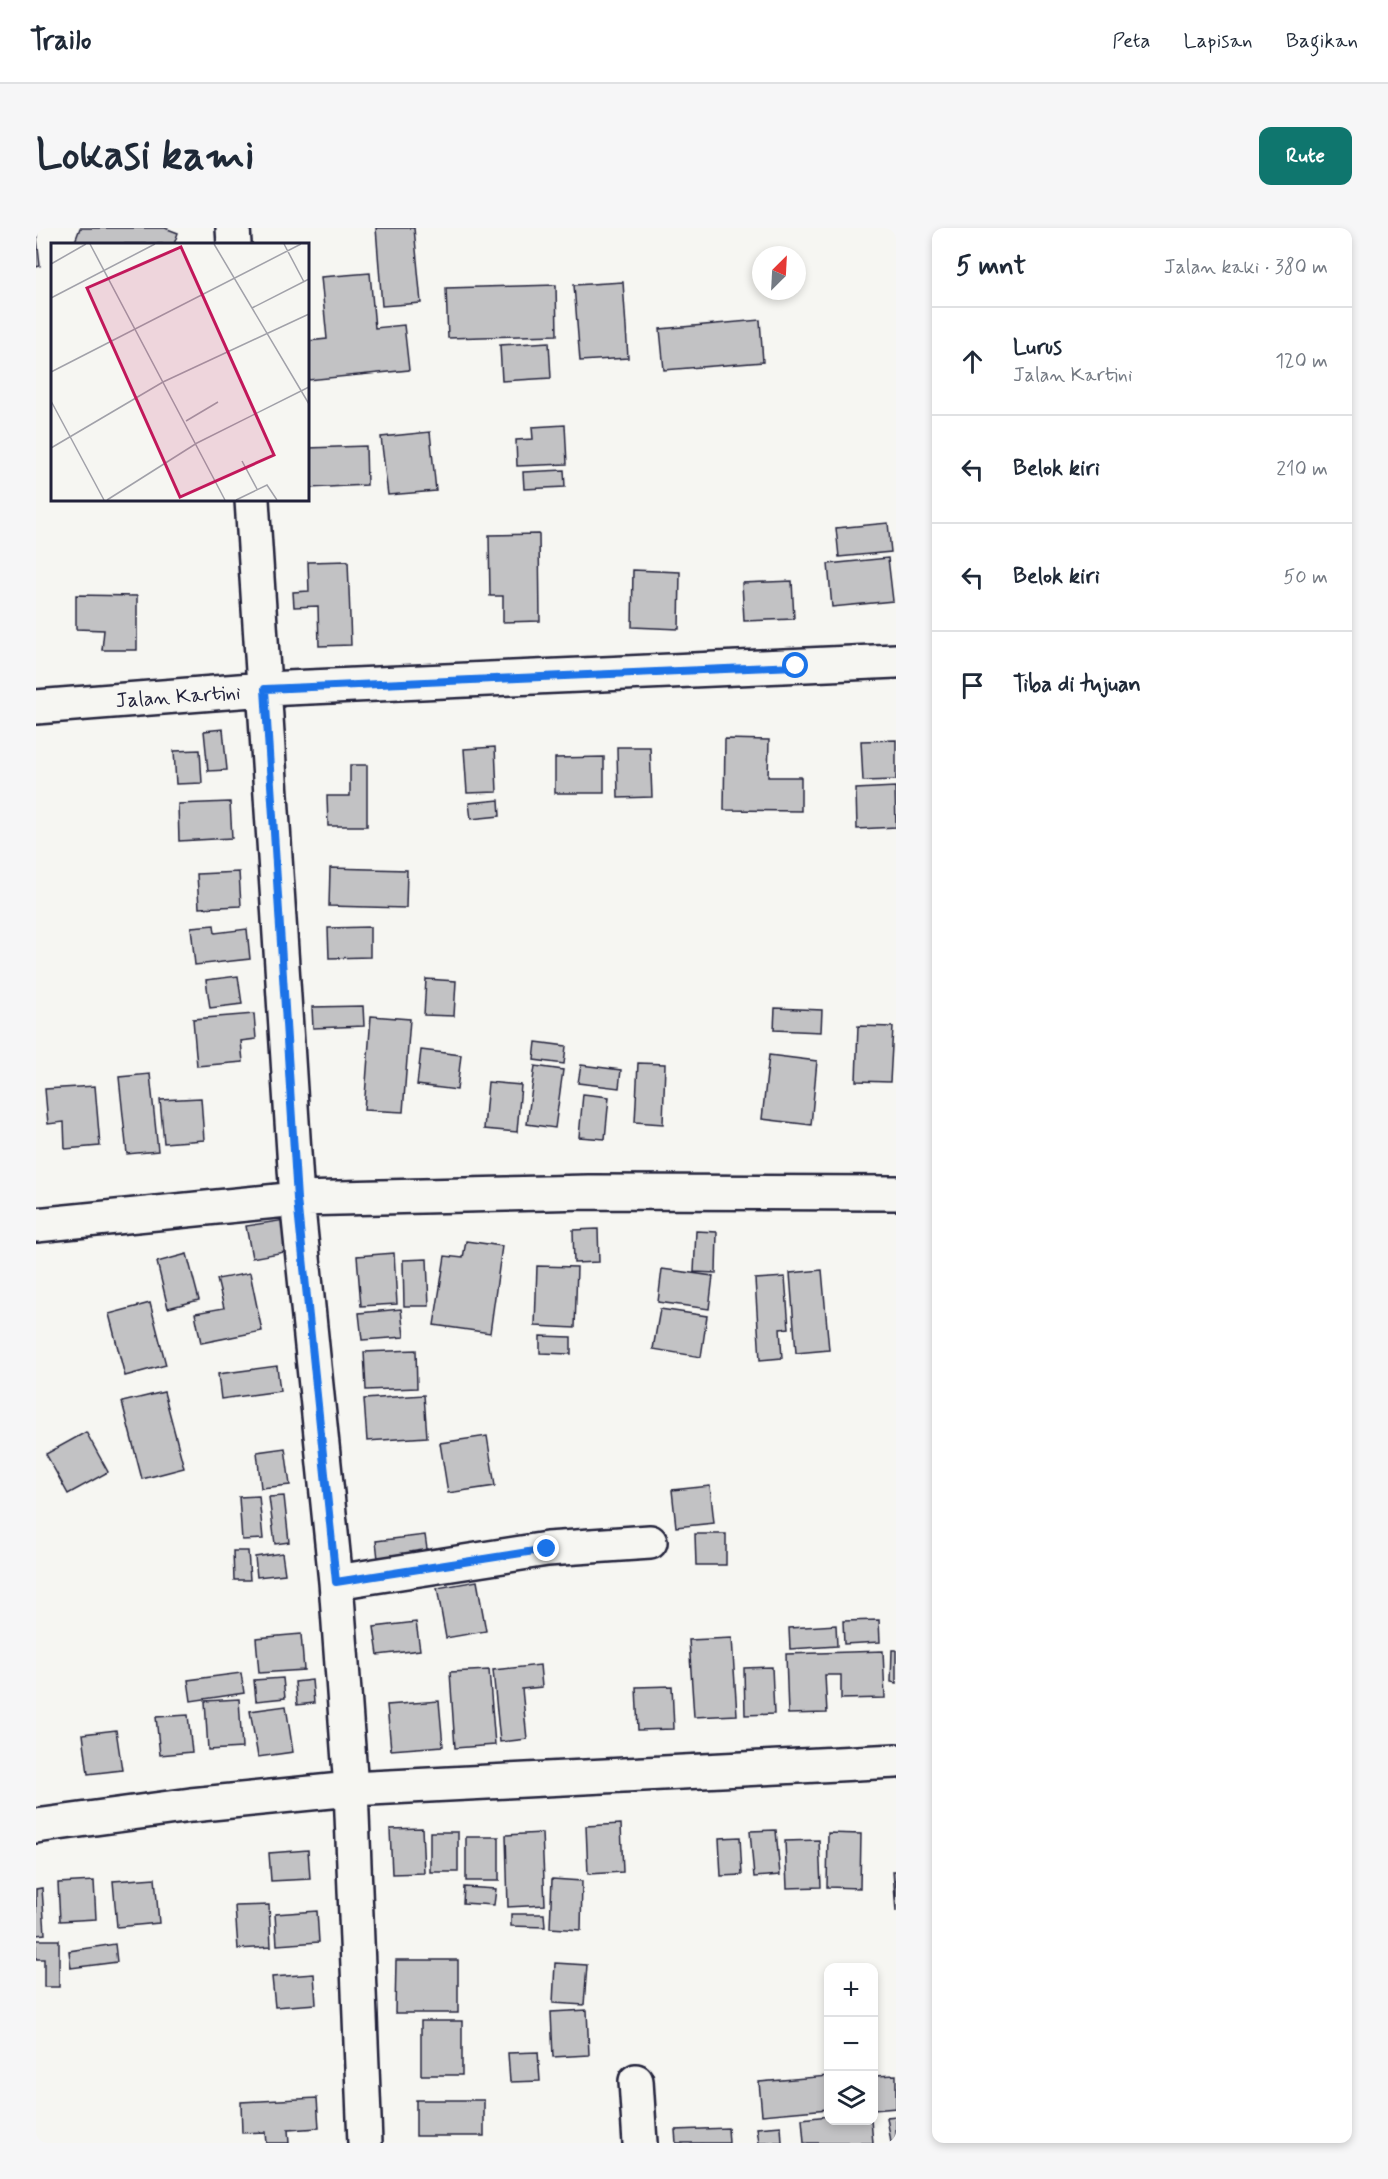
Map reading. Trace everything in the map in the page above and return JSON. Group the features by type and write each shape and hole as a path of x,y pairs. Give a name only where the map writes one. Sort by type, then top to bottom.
{"street":[{"path":"233,228 234,243"},
{"path":"252,501 297,1199 336,1582 351,1789 365,2143"},
{"name":"Jalan Kartini","path":"36,706 265,689 896,662"},
{"path":"36,1225 297,1199 589,1192 896,1193"},
{"path":"336,1582 547,1549 650,1542"},
{"path":"36,1826 191,1805 351,1789 896,1761"},
{"path":"636,2081 640,2143"}],"building":[{"path":"80,228 165,228 178,233 174,243 74,243"},
{"path":"376,228 414,228 421,303 382,306"},
{"path":"36,229 40,266 36,267"},
{"path":"370,273 375,328 404,325 409,370 309,380 309,341 327,339 321,277"},
{"path":"623,282 628,358 580,361 574,285"},
{"path":"556,285 557,335 448,338 446,288"},
{"path":"760,320 763,362 664,370 660,329"},
{"path":"549,342 551,378 502,381 500,345"},
{"path":"565,425 567,464 517,466 516,440 533,439 532,427"},
{"path":"430,432 436,491 388,495 381,437"},
{"path":"366,446 367,485 309,488 309,448"},
{"path":"564,470 565,487 524,489 523,472"},
{"path":"888,523 891,552 839,557 836,528"},
{"path":"539,534 540,621 503,622 503,596 490,596 489,535"},
{"path":"888,558 893,601 832,607 828,564"},
{"path":"348,561 351,645 319,646 318,606 294,607 293,592 309,591 308,562"},
{"path":"633,570 680,572 679,629 632,627"},
{"path":"792,581 794,619 744,621 742,583"},
{"path":"76,595 137,596 137,650 102,650 104,630 76,629"},
{"path":"223,729 227,770 208,771 204,731"},
{"path":"725,739 769,740 768,777 801,777 801,811 724,810"},
{"path":"896,740 896,780 863,781 861,741"},
{"path":"495,747 497,792 467,793 464,749"},
{"path":"617,747 650,747 652,797 618,798"},
{"path":"200,750 202,783 176,784 174,751"},
{"path":"604,757 604,793 555,793 555,758"},
{"path":"350,765 367,765 367,826 328,826 327,796 350,796"},
{"path":"895,787 896,827 857,829 856,789"},
{"path":"499,800 500,816 471,819 469,803"},
{"path":"230,802 232,838 179,841 178,804"},
{"path":"330,868 407,870 406,908 329,906"},
{"path":"239,872 241,906 199,908 197,874"},
{"path":"214,925 215,933 247,929 250,959 195,965 191,927"},
{"path":"370,927 370,957 329,958 328,928"},
{"path":"238,976 242,1004 210,1008 206,980"},
{"path":"426,979 456,981 454,1016 424,1015"},
{"path":"363,1006 364,1026 313,1028 312,1007"},
{"path":"775,1008 822,1010 821,1032 774,1030"},
{"path":"254,1014 256,1039 241,1041 243,1062 197,1066 193,1019"},
{"path":"371,1016 410,1019 403,1112 364,1110"},
{"path":"858,1026 893,1027 890,1082 856,1081"},
{"path":"536,1042 566,1046 564,1064 534,1060"},
{"path":"421,1050 461,1055 457,1090 417,1085"},
{"path":"769,1055 817,1061 811,1125 762,1119"},
{"path":"638,1063 665,1064 663,1124 635,1122"},
{"path":"581,1065 621,1070 619,1088 578,1083"},
{"path":"535,1066 563,1070 555,1128 527,1124"},
{"path":"150,1074 158,1151 127,1154 119,1077"},
{"path":"488,1082 521,1085 517,1132 484,1129"},
{"path":"95,1086 100,1146 65,1149 64,1122 48,1124 45,1089"},
{"path":"583,1094 609,1097 605,1139 579,1137"},
{"path":"201,1098 204,1140 164,1143 160,1100"},
{"path":"285,1220 290,1251 252,1258 246,1226"},
{"path":"598,1229 599,1262 574,1263 573,1230"},
{"path":"696,1231 717,1232 716,1273 694,1272"},
{"path":"466,1241 502,1246 490,1333 434,1325 445,1256 463,1258"},
{"path":"394,1253 397,1304 361,1306 357,1256"},
{"path":"187,1254 199,1300 168,1308 157,1262"},
{"path":"427,1259 429,1306 404,1306 403,1260"},
{"path":"537,1266 577,1267 575,1328 535,1326"},
{"path":"662,1269 713,1276 709,1309 658,1302"},
{"path":"822,1270 829,1350 796,1353 790,1273"},
{"path":"250,1273 262,1331 201,1343 195,1313 224,1308 217,1279"},
{"path":"785,1277 789,1328 780,1329 782,1358 760,1360 755,1279"},
{"path":"150,1303 166,1365 125,1376 109,1314"},
{"path":"401,1309 404,1337 362,1340 359,1313"},
{"path":"660,1309 707,1316 701,1357 653,1349"},
{"path":"540,1336 571,1337 571,1354 540,1353"},
{"path":"416,1350 417,1388 366,1390 364,1352"},
{"path":"277,1366 280,1391 221,1399 218,1374"},
{"path":"164,1392 184,1468 142,1479 122,1402"},
{"path":"424,1395 427,1437 367,1441 364,1399"},
{"path":"86,1432 108,1472 68,1494 46,1454"},
{"path":"487,1436 495,1486 448,1493 440,1443"},
{"path":"285,1448 290,1485 261,1488 257,1452"},
{"path":"710,1486 714,1523 676,1527 672,1490"},
{"path":"259,1496 263,1539 242,1540 239,1497"},
{"path":"284,1496 289,1542 275,1544 269,1497"},
{"path":"695,1534 726,1534 726,1565 696,1565"},
{"path":"425,1535 429,1563 379,1568 376,1541"},
{"path":"233,1551 248,1551 250,1580 234,1580"},
{"path":"282,1553 285,1574 257,1577 255,1557"},
{"path":"477,1581 486,1631 446,1638 437,1588"},
{"path":"879,1620 880,1642 844,1644 843,1621"},
{"path":"416,1622 420,1650 378,1655 374,1627"},
{"path":"836,1625 837,1646 790,1649 789,1628"},
{"path":"301,1634 304,1670 259,1673 256,1638"},
{"path":"732,1638 737,1715 694,1717 689,1640"},
{"path":"892,1650 896,1650 896,1683 891,1682"},
{"path":"883,1651 885,1698 841,1699 841,1675 825,1675 827,1713 788,1714 786,1654"},
{"path":"540,1665 542,1687 522,1689 527,1739 500,1742 493,1670"},
{"path":"772,1667 774,1714 745,1715 744,1668"},
{"path":"489,1670 495,1745 455,1748 450,1672"},
{"path":"241,1673 244,1693 191,1701 188,1680"},
{"path":"283,1678 285,1698 256,1701 254,1680"},
{"path":"312,1680 314,1703 297,1705 295,1682"},
{"path":"672,1686 674,1729 638,1730 636,1687"},
{"path":"239,1699 242,1748 208,1750 205,1701"},
{"path":"439,1701 443,1746 391,1750 387,1705"},
{"path":"286,1706 293,1752 258,1757 250,1711"},
{"path":"188,1715 192,1752 160,1755 156,1717"},
{"path":"116,1730 122,1770 88,1774 83,1734"},
{"path":"621,1824 623,1872 588,1874 586,1826"},
{"path":"422,1828 424,1873 392,1874 390,1829"},
{"path":"776,1830 780,1875 754,1877 750,1831"},
{"path":"430,1832 458,1832 458,1872 430,1872"},
{"path":"542,1833 545,1905 508,1907 506,1835"},
{"path":"828,1833 861,1834 860,1888 827,1887"},
{"path":"466,1837 499,1837 499,1881 466,1881"},
{"path":"740,1837 742,1875 721,1876 719,1838"},
{"path":"819,1840 821,1887 787,1888 785,1841"},
{"path":"308,1850 310,1879 271,1881 269,1853"},
{"path":"893,1871 896,1871 896,1912"},
{"path":"155,1878 159,1923 117,1927 113,1881"},
{"path":"552,1879 582,1881 581,1930 550,1928"},
{"path":"94,1881 96,1919 60,1921 58,1883"},
{"path":"464,1887 496,1889 494,1905 463,1903"},
{"path":"42,1888 45,1934 36,1935 36,1889"},
{"path":"269,1905 271,1947 238,1949 235,1906"},
{"path":"317,1911 319,1942 277,1945 275,1914"},
{"path":"511,1914 544,1914 545,1927 511,1926"},
{"path":"36,1940 59,1940 59,1987 44,1987 44,1959 36,1959"},
{"path":"115,1944 117,1962 71,1968 69,1951"},
{"path":"396,1960 458,1960 458,2013 395,2013"},
{"path":"555,1963 587,1965 584,2005 553,2003"},
{"path":"314,1974 316,2004 275,2007 272,1977"},
{"path":"587,2010 589,2055 553,2057 551,2012"},
{"path":"421,2021 462,2021 462,2075 421,2075"},
{"path":"538,2052 540,2081 510,2082 508,2053"},
{"path":"896,2075 896,2108 878,2110 878,2076"},
{"path":"824,2076 824,2109 762,2115 759,2082"},
{"path":"317,2098 319,2128 288,2130 289,2143 266,2143 265,2132 242,2133 241,2102"},
{"path":"416,2100 484,2100 484,2136 416,2136"},
{"path":"824,2116 824,2125 871,2125 873,2143 804,2143 802,2119"},
{"path":"896,2116 896,2143 891,2143 887,2117"},
{"path":"781,2126 782,2143 759,2143 757,2128"},
{"path":"728,2128 729,2143 676,2143 675,2130"}],"route":[{"path":"547,1549 336,1582 297,1199 265,689 796,666"}]}
